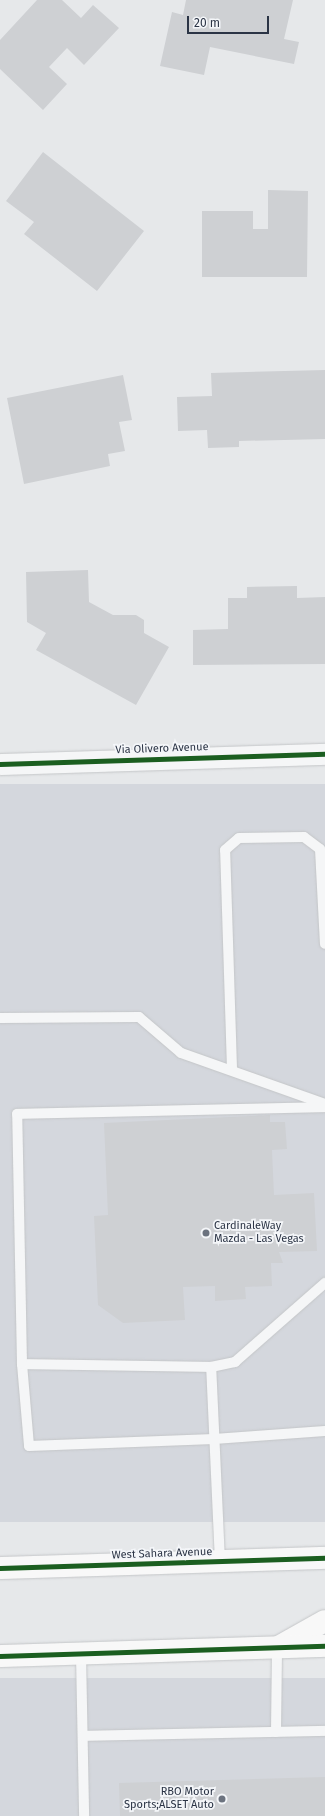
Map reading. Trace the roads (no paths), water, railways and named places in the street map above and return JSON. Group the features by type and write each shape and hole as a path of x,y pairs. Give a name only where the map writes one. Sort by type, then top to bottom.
{"main road":[{"name":"West Sahara Avenue","path":"0,1568 325,1558"},
{"path":"277,1648 325,1621"},
{"path":"0,1656 325,1646"}],"street":[{"name":"Via Olivero Avenue","path":"0,764 325,754"}],"lane":[{"path":"232,1070 225,850 239,838 304,837 320,849 325,944"},
{"path":"0,1018 138,1017 180,1053 232,1070 325,1104"},
{"path":"325,1107 17,1114 22,1364 29,1446 214,1439 325,1431"},
{"path":"22,1364 211,1367 235,1362 325,1284"},
{"path":"211,1367 220,1562"},
{"path":"276,1732 277,1648"},
{"path":"81,1654 84,1816"},
{"path":"82,1736 325,1731"}],"place":[{"name":"CardinaleWay Mazda - Las Vegas","path":"206,1233"},
{"name":"RBO Motor Sports;ALSET Auto","path":"222,1799"}]}
